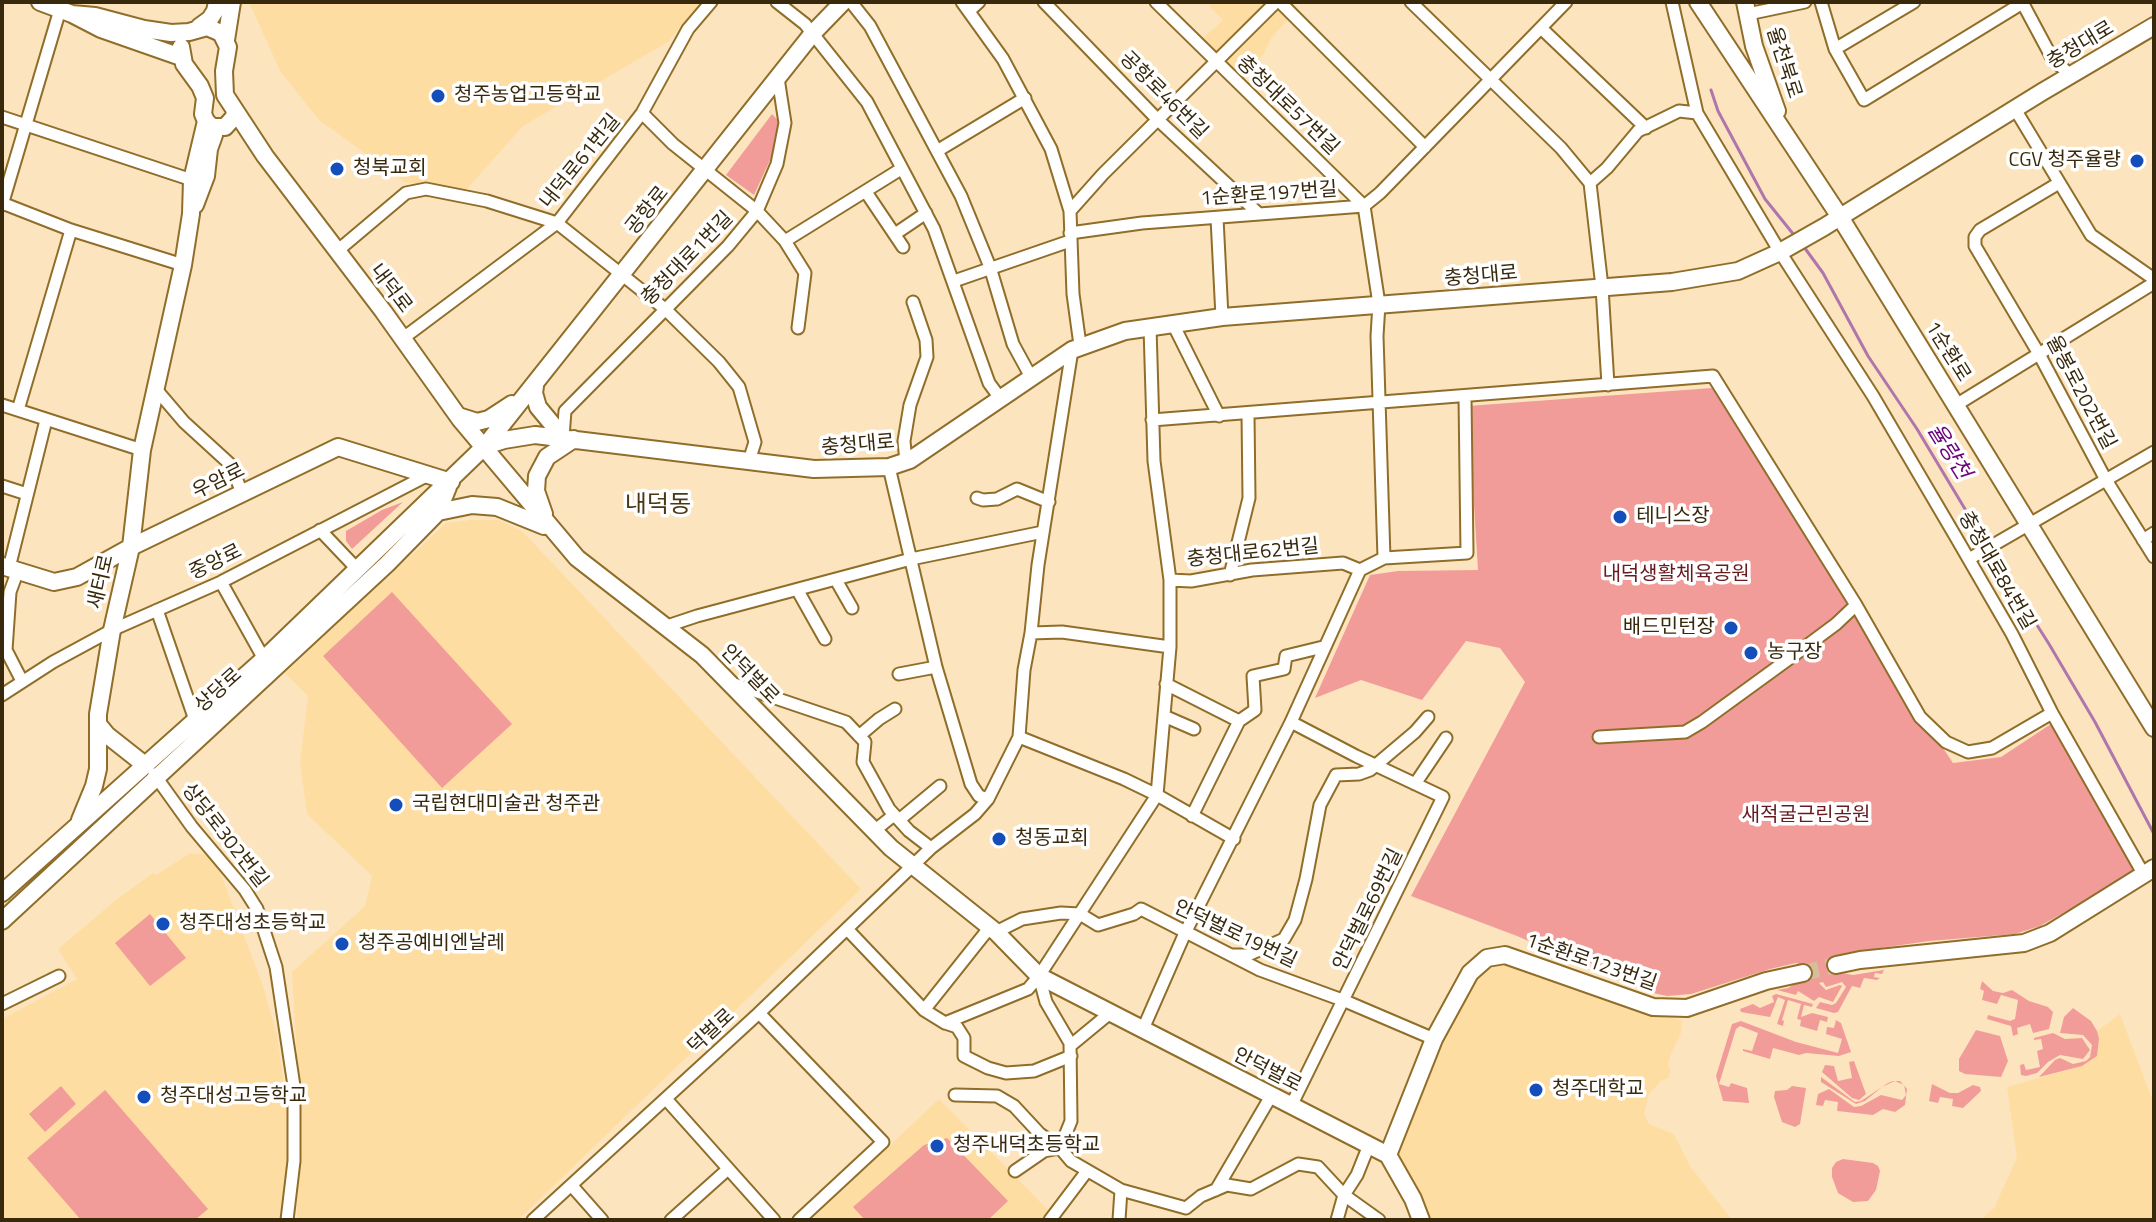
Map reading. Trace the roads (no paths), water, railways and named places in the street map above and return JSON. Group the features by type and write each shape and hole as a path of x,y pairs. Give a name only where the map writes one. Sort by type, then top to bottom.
{"street":[{"path":"40,2 144,29 171,33 215,29 226,40"},
{"path":"217,2 210,19 182,41 186,64 205,98 203,114 222,120"},
{"path":"191,214 206,176 209,149 222,120 228,56 226,40 232,2"},
{"name":"내덕로61번길","path":"402,339 557,223 642,113 688,29 711,2"},
{"path":"777,2 813,33 867,102 926,213 954,281 989,383 1000,398"},
{"name":"공항로","path":"485,446 813,33 843,2"},
{"path":"851,2 870,26 961,196 990,267 1013,344 1031,377"},
{"path":"889,467 936,667 971,784 979,796 988,799 1019,737 1024,670 1043,532 1076,347 1070,211 1051,149 1025,98 1003,59 965,7 979,2"},
{"name":"공항로46번길","path":"1044,2 1157,119 1259,214"},
{"name":"충청대로57번길","path":"1156,2 1364,206"},
{"path":"1070,211 1157,119 1278,2 1425,147"},
{"path":"1411,2 1561,148 1590,183 1602,287 1608,385"},
{"name":"1순환로197번길","path":"954,281 1089,229 1364,206 1566,2"},
{"name":"충청대로84번길","path":"1672,2 1697,113 1873,396 2012,634 2052,713 2149,871"},
{"path":"1746,8 1805,2"},
{"path":"1821,2 1835,49 1864,100 2023,2 2052,58 2070,75"},
{"path":"1835,49 1914,2"},
{"name":"1순환로","path":"1700,3 1840,217 2154,728"},
{"path":"65,8 101,29 205,75 213,73 225,63"},
{"path":"65,8 2,204 71,230 183,265"},
{"name":"율천북로","path":"1746,8 1754,46 1786,136"},
{"name":"충청대로","path":"485,446 525,436 569,438 814,469 889,467 906,462 1076,347 1125,331 1222,317 1672,282 1738,271 1824,227 2154,26"},
{"path":"1541,28 1646,128"},
{"name":"충청대로1번길","path":"569,438 565,411 728,246 757,211 777,164 785,123 778,78"},
{"path":"937,151 1025,98"},
{"path":"1956,405 2154,281 2091,235 2015,109"},
{"path":"1590,183 1638,131 1679,111 1697,113"},
{"path":"642,113 706,171 757,211 785,241 805,273 798,328"},
{"path":"2,117 192,180"},
{"path":"191,214 192,180 222,120"},
{"name":"내덕로","path":"222,120 265,156 458,416 485,446"},
{"path":"785,241 901,169"},
{"name":"율봉로202번길","path":"2059,183 1980,230 1975,237 1975,246 2039,354 2106,480 2148,537 2154,557"},
{"path":"336,252 406,193 426,189 487,201 557,223 665,309 719,362 739,387 755,442 749,461"},
{"path":"866,192 903,247"},
{"path":"1364,206 1379,304 1384,558"},
{"path":"895,234 926,213"},
{"name":"새터로","path":"79,823 98,769 98,724 112,630 131,547 142,450 183,265 191,214"},
{"path":"1217,218 1222,317"},
{"path":"18,410 71,230"},
{"path":"906,462 904,441 910,405 927,357 926,340 913,302"},
{"path":"1173,324 1219,416"},
{"path":"945,1023 1028,989 1157,795 1170,647 1170,580 1154,461 1150,327"},
{"path":"1152,420 1713,376 1856,605 1920,717 1946,742 1968,752 1992,748 2052,713"},
{"path":"458,416 477,422 489,419 535,386"},
{"path":"535,386 538,407 569,438 547,457 537,476 536,491 552,530"},
{"path":"155,388 184,422 231,465 242,493"},
{"path":"1143,1029 1185,933 1291,722 1360,570 1384,558 1467,553 1465,397"},
{"path":"2,405 142,450"},
{"path":"1230,575 1249,498 1248,414"},
{"path":"22,681 6,650 10,568 46,420"},
{"name":"상당로","path":"2,921 195,720 264,659 485,446"},
{"name":"안덕벌로","path":"485,446 577,558 702,655 874,831 913,867 993,929 1039,976 1388,1155"},
{"name":"우암로","path":"10,568 54,582 77,577 131,547 338,447 451,482"},
{"path":"1969,559 2154,452"},
{"name":"중앙로","path":"2,695 112,630 221,582 426,476"},
{"name":"상당로","path":"2,893 79,823 150,770 387,564 438,512 451,482"},
{"path":"2,486 27,494"},
{"path":"977,498 997,499 1017,489 1049,502"},
{"path":"438,512 472,505 497,507 516,512 552,530"},
{"path":"320,530 358,570"},
{"path":"664,627 911,559 1043,532"},
{"name":"충청대로62번길","path":"1170,580 1191,581 1252,570 1343,563 1360,570"},
{"path":"836,580 852,608"},
{"name":"상당로","path":"221,582 264,659"},
{"path":"798,591 825,639"},
{"path":"1599,737 1685,732 1801,650 1856,605"},
{"name":"상당로","path":"157,610 195,720"},
{"path":"1031,633 1062,632 1170,647"},
{"path":"1192,816 1239,721 1255,710 1253,676 1284,669 1286,656 1323,647"},
{"path":"899,674 936,667"},
{"path":"726,682 846,722 865,742 863,762 873,783 897,817 931,848"},
{"path":"1166,684 1239,721"},
{"path":"859,736 895,709"},
{"path":"1164,716 1194,729"},
{"path":"1229,955 1248,955 1284,939 1295,920 1320,805 1336,775 1359,774 1375,764 1415,732 1428,717"},
{"name":"안덕벌로69번길","path":"1291,722 1443,797 1291,1106"},
{"path":"98,724 116,744 150,770"},
{"path":"1019,737 1157,795 1234,839"},
{"path":"1415,784 1446,738"},
{"name":"상당로302번길","path":"150,770 192,827 245,890 257,909 276,967 294,1086 294,1161 287,1220"},
{"path":"874,831 940,786"},
{"name":"덕벌로","path":"533,1220 759,1013 931,848 975,814 988,799"},
{"path":"1836,965 2024,943 2050,933 2149,871"},
{"name":"안덕벌로19번길","path":"993,929 1061,913 1080,914 1098,925 1141,909 1260,970 1345,1001 1434,1039"},
{"path":"847,929 924,1010 957,1027 964,1038 964,1056 1006,1073 1034,1071 1070,1051 1110,1013"},
{"path":"924,1010 993,929"},
{"name":"1순환로123번길","path":"1388,1155 1434,1039 1470,973 1487,958 1505,955 1653,1007 1687,1008 1766,981 1803,973"},
{"path":"2,1004 59,976"},
{"path":"1039,976 1046,1002 1070,1051 1071,1121 1060,1148"},
{"path":"759,1013 883,1142 799,1220"},
{"path":"955,1095 997,1096 1014,1106 1040,1134 1087,1171 1121,1190 1186,1214 1201,1196 1227,1185 1251,1189 1298,1164 1318,1167 1344,1195 1379,1220"},
{"path":"1216,1190 1271,1096"},
{"path":"666,1099 774,1220"},
{"path":"1337,1220 1344,1195 1357,1175 1369,1145"},
{"path":"1015,1171 1044,1151 1060,1148"},
{"path":"1388,1155 1421,1220"},
{"path":"671,1220 728,1169"},
{"path":"1050,1220 1087,1171"},
{"path":"572,1186 602,1220"},
{"path":"1119,1220 1121,1190"}],"waterway":[{"name":"율량천","path":"1711,90 1718,111 1765,199 1794,235"},
{"name":"율량천","path":"1804,247 1823,273 1868,356 1917,429 1986,544"},
{"name":"율량천","path":"1990,551 2095,722 2154,834"}],"tunnel":[{"path":"1803,973 1836,965"}],"place":[{"name":"청주농업고등학교","path":"438,96"},
{"name":"CGV 청주율량","path":"2137,161"},
{"name":"청북교회","path":"337,169"},
{"name":"테니스장","path":"1620,517"},
{"name":"배드민턴장","path":"1731,628"},
{"name":"농구장","path":"1751,653"},
{"name":"국립현대미술관 청주관","path":"396,805"},
{"name":"청동교회","path":"999,839"},
{"name":"청주대성초등학교","path":"163,924"},
{"name":"청주공예비엔날레","path":"342,944"},
{"name":"청주대학교","path":"1536,1090"},
{"name":"청주대성고등학교","path":"144,1097"},
{"name":"청주내덕초등학교","path":"937,1146"}],"district":[{"name":"내덕동","path":"658,506"}],"park label":[{"name":"내덕생활체육공원","path":"1676,575"},
{"name":"새적굴근린공원","path":"1806,816"}]}
